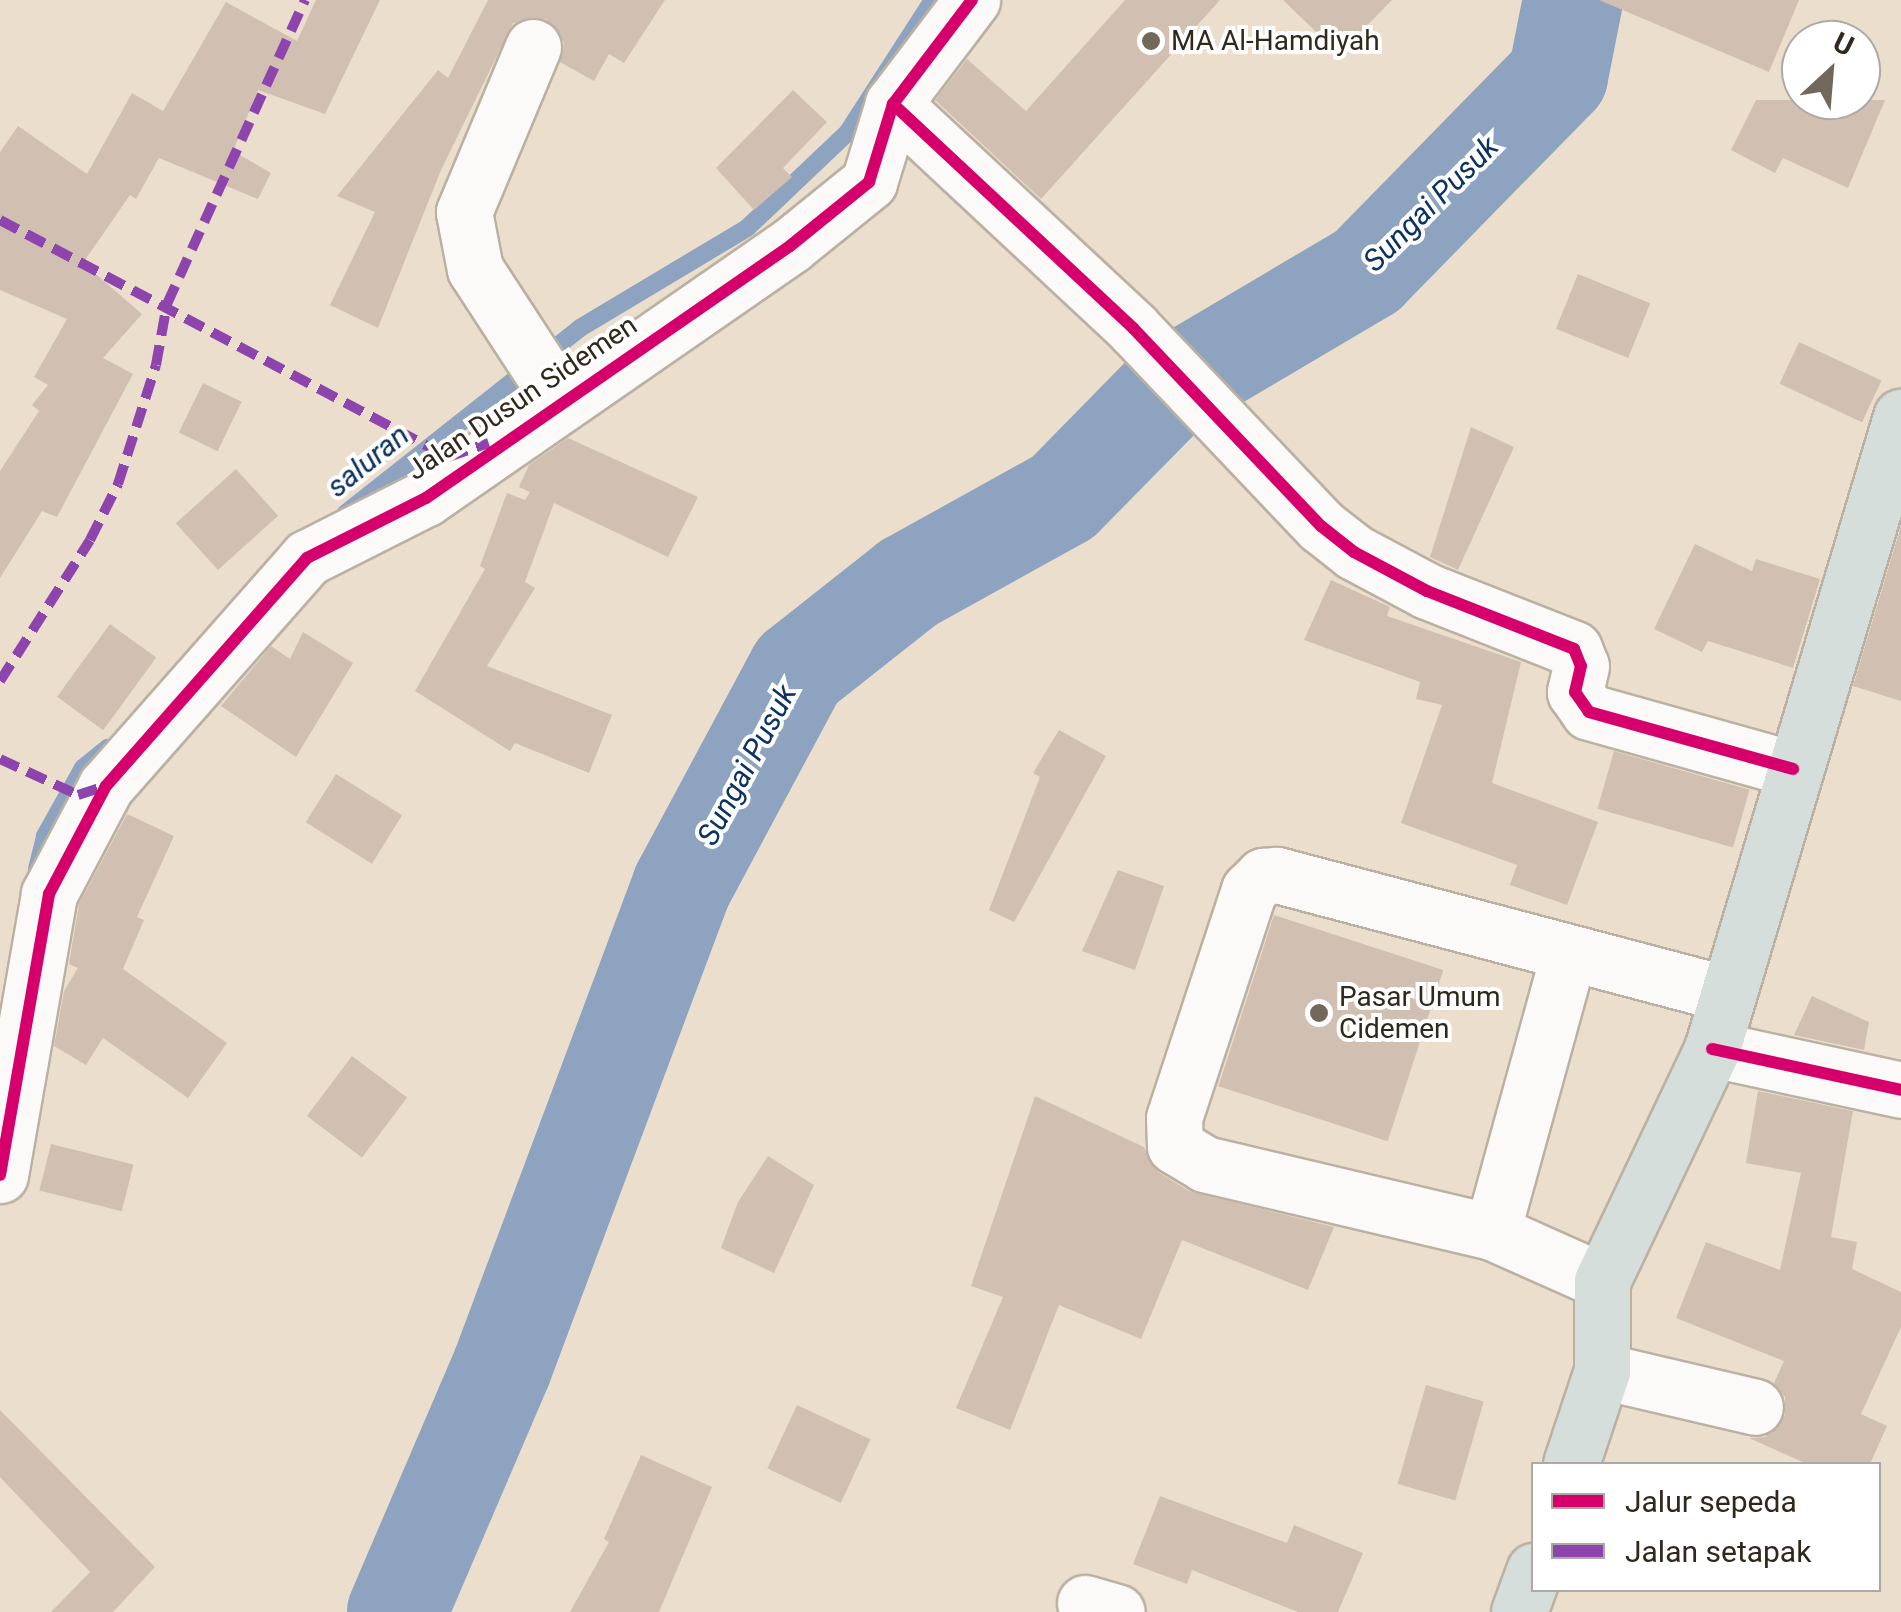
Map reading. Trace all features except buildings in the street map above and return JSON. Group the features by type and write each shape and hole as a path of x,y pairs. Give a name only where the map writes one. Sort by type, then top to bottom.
{"main road":[{"path":"1573,1462 1602,1371 1602,1282 1712,1049 1724,993 1792,769 1816,717 1871,503 1901,417"},
{"path":"1519,1612 1531,1578"}],"street":[{"name":"Jalan Dusun Sidemen","path":"0,1175 49,894 106,786 307,558 426,498 545,377 790,246 869,182 893,104 972,0"},
{"path":"533,47 464,212 475,269 545,377"},
{"path":"893,104 1133,328 1321,526 1366,559 1574,649 1581,666 1575,692 1589,712 1792,769"},
{"path":"1602,1282 1492,1232 1205,1164 1175,1146 1174,1118 1250,890 1262,876 1724,993"},
{"path":"1492,1232 1569,953"},
{"path":"1712,1049 1901,1090"},
{"path":"1602,1371 1756,1407"}],"waterway":[{"name":"saluran","path":"346,513 580,328 747,228 848,132 933,0"},
{"name":"Sungai Pusuk","path":"397,1612 502,1367 682,886 798,670 908,583 1063,497 1171,387 1367,271 1558,76 1573,0"},
{"name":"saluran","path":"37,869 45,836 83,768 108,748"}],"marked path":[{"path":"0,681 90,540 118,484 156,365 167,304 305,0"},
{"path":"0,220 448,457 489,443"},
{"path":"0,759 78,795 106,786"}],"cycle path":[{"path":"0,1175 49,894 106,786 307,558 426,498 790,246 869,182 893,104 972,0"},
{"path":"893,104 1133,328 1321,526 1354,552 1427,591 1574,649 1581,666 1575,692 1589,712 1793,769"},
{"path":"1712,1049 1901,1090"}],"place":[{"name":"MA Al-Hamdiyah","path":"1151,41"},
{"name":"Pasar Umum Cidemen","path":"1319,1013"}]}
